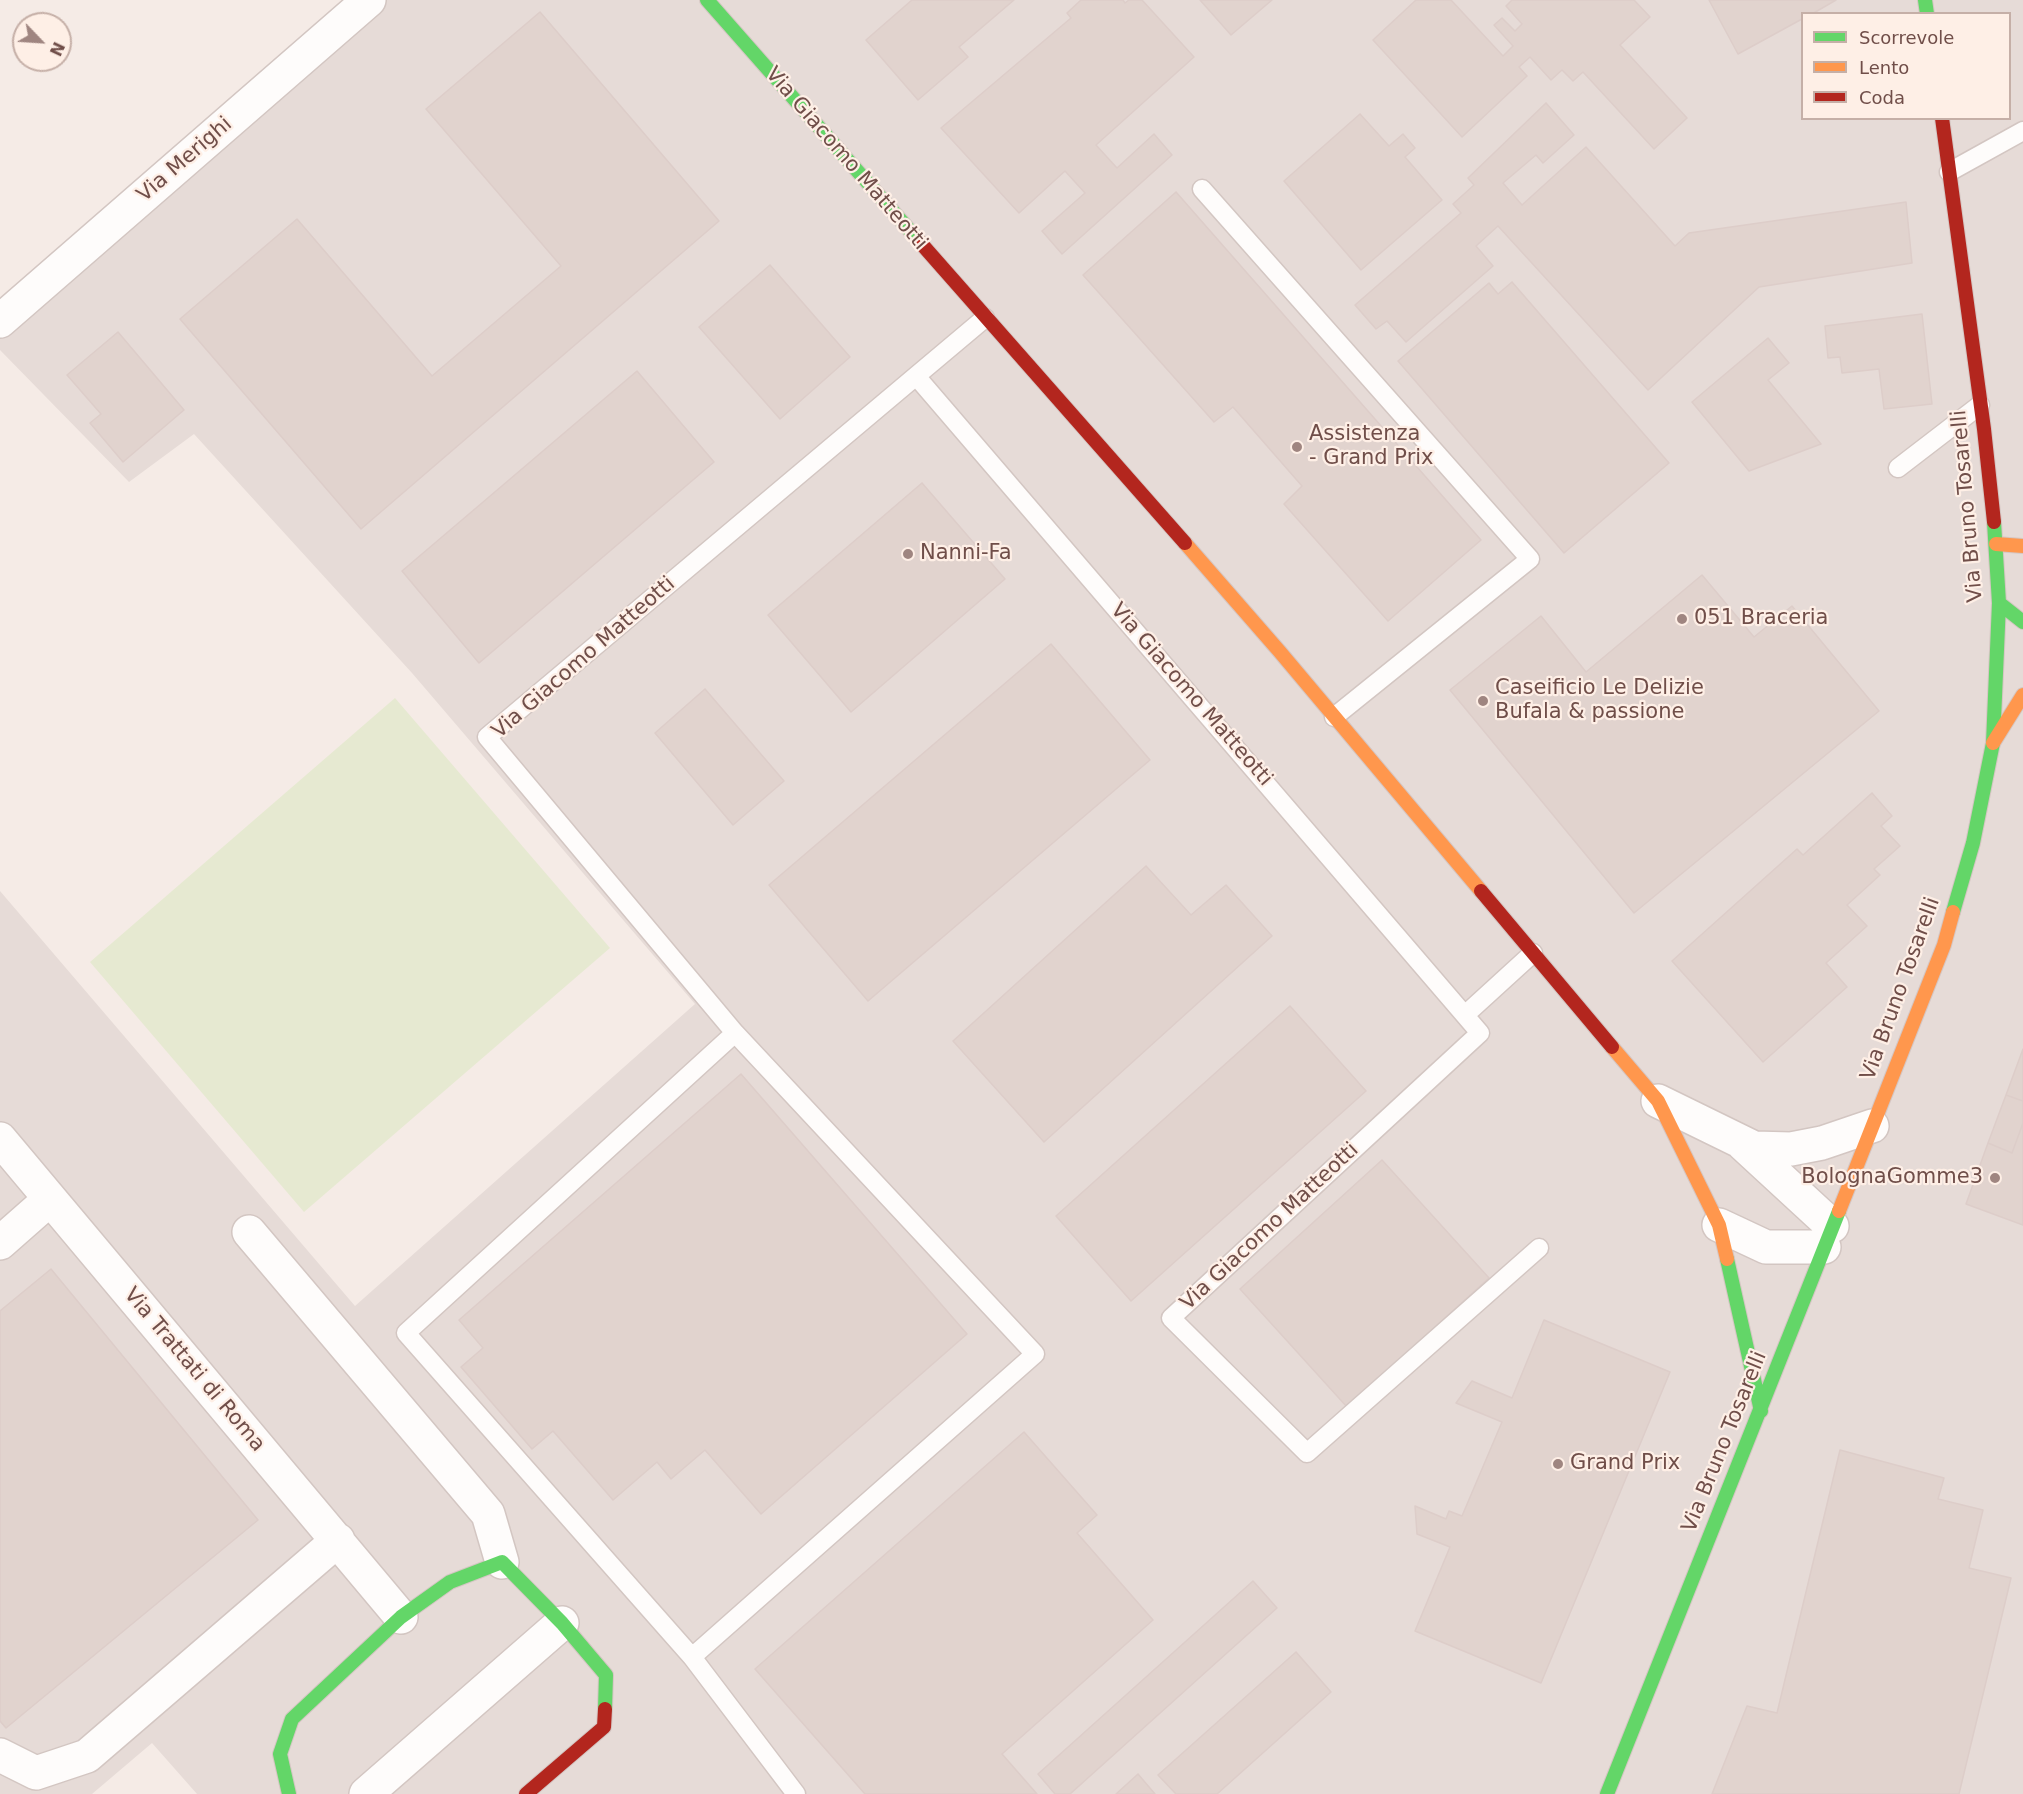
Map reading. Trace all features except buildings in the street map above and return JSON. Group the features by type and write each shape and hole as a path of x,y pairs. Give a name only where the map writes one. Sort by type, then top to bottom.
{"street":[{"name":"Via Merighi","path":"0,321 369,0"},
{"name":"Via Giacomo Matteotti","path":"707,0 1272,644 1658,1101 1719,1225 1761,1410"},
{"name":"Via Bruno Tosarelli","path":"1607,1794 1944,945 1973,843 1993,743 1999,603 1996,544 1980,405 1942,120"},
{"path":"1996,544 2023,546"},
{"path":"1999,603 2023,622"},
{"path":"1993,743 2023,695"},
{"name":"Via Giacomo Matteotti","path":"1658,1101 1754,1149 1791,1149 1822,1143 1872,1126"},
{"name":"Via Trattati di Roma","path":"0,1138 401,1617"},
{"name":"Via Giacomo Matteotti","path":"1743,1144 1828,1237"},
{"path":"0,1243 50,1199"},
{"path":"1719,1225 1766,1247 1828,1237"},
{"path":"249,1232 488,1514 502,1562 562,1623 606,1675 604,1727 526,1794"},
{"path":"0,1755 36,1773 87,1756 338,1540"},
{"path":"289,1794 280,1754 292,1719 401,1617 450,1582 502,1562"},
{"path":"366,1794 562,1623"}],"lane":[{"path":"1949,172 2022,135"},
{"path":"1202,189 1530,559 1334,717"},
{"name":"Via Giacomo Matteotti","path":"735,1033 487,738 985,318"},
{"name":"Via Giacomo Matteotti","path":"916,376 1480,1033 1171,1318 1307,1453 1539,1248"},
{"path":"1898,468 1980,405"},
{"path":"1465,1015 1533,953"},
{"path":"692,1657 1035,1354 735,1033 406,1333 692,1657 796,1794"}],"shaded area":[{"path":"373,0 2023,0 2023,1794 197,1794 152,1743 92,1794 0,1794 0,891 355,1306 695,1004 412,673 194,434 129,482 0,350 0,329"}],"green space":[{"path":"395,698 610,948 304,1212 90,962"}],"traffic: fast":[{"path":"707,0 919,241"},
{"path":"1925,0 1927,12"},
{"path":"1953,912 1973,843 1993,743 1999,603 1994,522"},
{"path":"1999,603 2023,622"},
{"path":"1607,1794 1839,1211"},
{"path":"1727,1259 1761,1411"},
{"path":"289,1794 280,1754 292,1719 401,1617 450,1582 502,1562 562,1623 606,1675 605,1709"}],"traffic: slow":[{"path":"1185,543 1481,891"},
{"path":"1996,544 2023,546"},
{"path":"1993,743 2023,695"},
{"path":"1839,1211 1944,945 1953,912"},
{"path":"1612,1047 1658,1101 1719,1225 1727,1259"}],"traffic: jam":[{"path":"1942,120 1984,429 1994,522"},
{"path":"919,241 1185,543"},
{"path":"1481,891 1612,1047"},
{"path":"526,1794 604,1727 605,1709"}],"place":[{"name":"Assistenza - Grand Prix","path":"1297,447"},
{"name":"Nanni-Fa","path":"908,554"},
{"name":"051 Braceria","path":"1682,619"},
{"name":"Caseificio Le Delizie Bufala & passione","path":"1483,701"},
{"name":"BolognaGomme3","path":"1995,1178"},
{"name":"Grand Prix","path":"1558,1464"}]}
